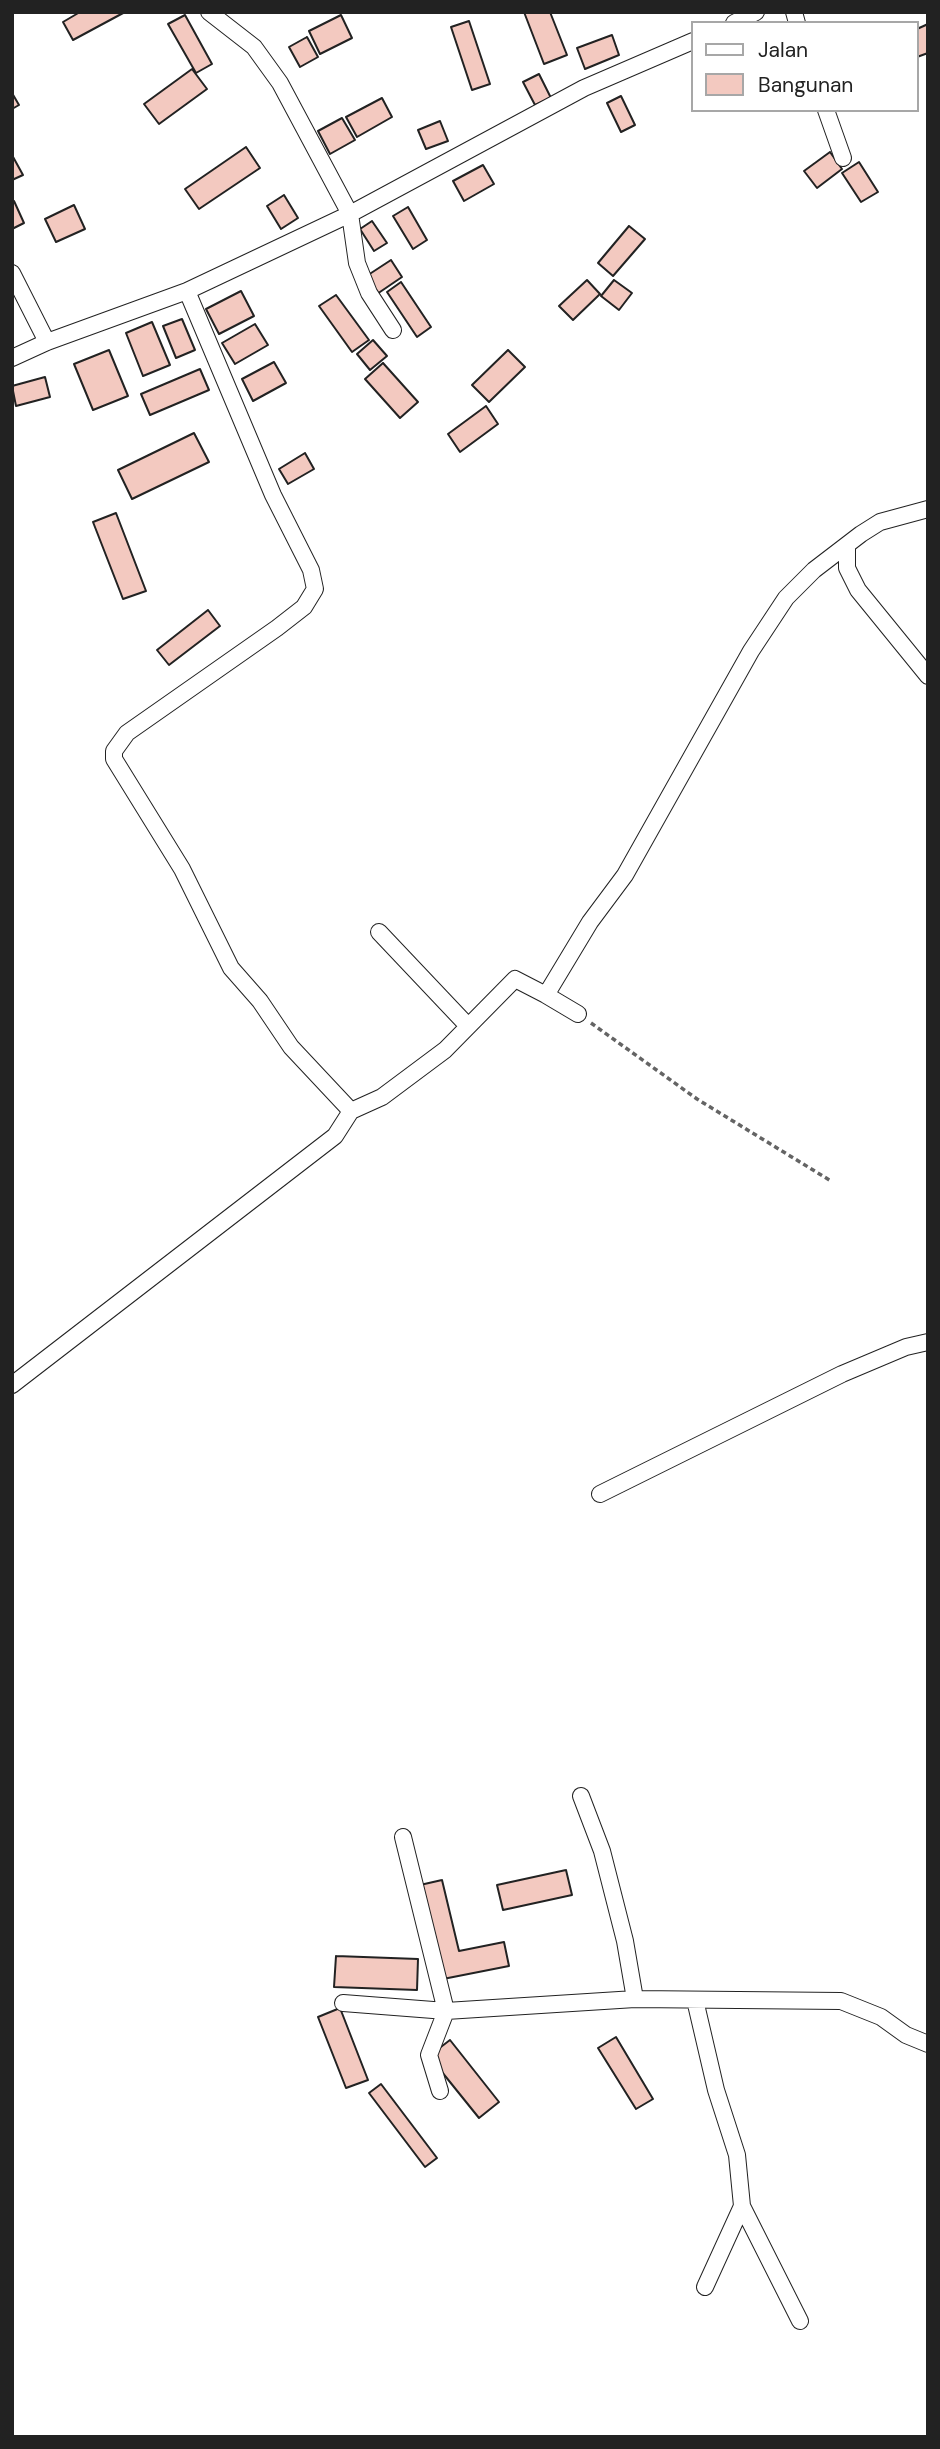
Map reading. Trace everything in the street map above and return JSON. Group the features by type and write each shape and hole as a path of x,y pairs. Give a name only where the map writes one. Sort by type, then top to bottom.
{"street":[{"path":"209,12 254,47 267,63 349,214 357,262 369,293 393,331"},
{"path":"738,21 756,12"},
{"path":"12,358 47,342 187,290 349,214 584,88 692,41"},
{"path":"827,112 842,158"},
{"path":"12,273 47,342"},
{"path":"187,290 273,495 311,570 315,589 304,607 277,628 127,733 114,751 114,759 182,869 231,968 260,1001 291,1047 351,1111"},
{"path":"547,995 590,922 625,875 770,621 786,598 814,570 880,523 928,509"},
{"path":"847,545 847,568 858,590 928,676"},
{"path":"379,932 467,1025"},
{"path":"12,1385 335,1136 351,1111 382,1097 445,1050 515,979 578,1014"},
{"path":"600,1494 842,1374 906,1347 928,1342"},
{"path":"581,1796 602,1851 625,1941 635,1999"},
{"path":"402,1837 446,2011 429,2055 440,2091"},
{"path":"343,2003 446,2011 635,1999 841,2001 881,2017 906,2035 928,2044"},
{"path":"695,2000 716,2090 737,2155 742,2206 800,2321"},
{"path":"705,2287 742,2206"}],"path":[{"path":"578,1014 697,1099 831,1181"}],"building":[{"path":"80,12 125,12 73,40 63,22"},
{"path":"524,12 550,12 567,55 544,64"},
{"path":"185,15 212,64 196,73 168,24"},
{"path":"341,15 352,38 320,54 309,31"},
{"path":"469,21 490,84 472,90 451,27"},
{"path":"928,24 928,53 919,56 919,28"},
{"path":"612,35 619,55 585,69 577,48"},
{"path":"307,37 318,57 300,67 289,47"},
{"path":"192,69 207,89 159,124 144,104"},
{"path":"539,74 551,98 535,105 523,82"},
{"path":"12,93 19,105 12,109"},
{"path":"621,96 635,125 621,132 607,103"},
{"path":"382,98 392,117 357,137 346,117"},
{"path":"342,118 355,140 330,154 318,131"},
{"path":"440,121 448,141 426,149 418,130"},
{"path":"246,147 260,168 199,209 185,189"},
{"path":"830,152 842,169 817,188 804,171"},
{"path":"12,155 23,175 12,180"},
{"path":"859,162 878,192 861,202 842,173"},
{"path":"483,165 494,184 464,201 453,181"},
{"path":"284,195 298,218 281,229 267,206"},
{"path":"14,201 24,223 12,229 12,202"},
{"path":"74,205 85,229 56,242 45,219"},
{"path":"408,207 427,240 413,249 393,216"},
{"path":"372,221 387,243 374,251 360,229"},
{"path":"629,226 645,239 613,276 598,263"},
{"path":"391,260 402,277 377,294 365,277"},
{"path":"587,280 600,294 573,320 559,306"},
{"path":"614,280 632,293 619,310 601,296"},
{"path":"401,282 431,327 417,337 387,292"},
{"path":"241,291 254,316 219,334 206,309"},
{"path":"336,295 369,340 352,352 319,306"},
{"path":"182,319 195,350 176,358 163,326"},
{"path":"152,322 170,365 143,376 126,333"},
{"path":"255,324 268,345 235,364 222,343"},
{"path":"373,340 387,356 370,370 357,354"},
{"path":"109,350 128,396 93,410 74,364"},
{"path":"508,350 525,367 489,402 472,385"},
{"path":"274,362 286,383 253,401 242,379"},
{"path":"383,363 418,402 400,418 365,379"},
{"path":"200,369 209,390 150,415 141,394"},
{"path":"45,377 50,397 16,406 12,386"},
{"path":"486,406 498,424 460,452 448,434"},
{"path":"194,433 209,462 132,499 118,470"},
{"path":"305,453 314,469 288,484 279,469"},
{"path":"116,513 146,591 123,599 93,522"},
{"path":"208,610 220,626 169,665 157,650"},
{"path":"566,1870 572,1895 503,1910 497,1885"},
{"path":"442,1880 459,1951 504,1942 509,1966 443,1979 420,1885"},
{"path":"336,1956 418,1959 417,1990 334,1987"},
{"path":"340,2008 368,2080 346,2088 318,2017"},
{"path":"616,2037 653,2099 636,2109 598,2048"},
{"path":"450,2040 499,2102 479,2118 429,2056"},
{"path":"381,2084 437,2158 425,2167 369,2093"}]}
